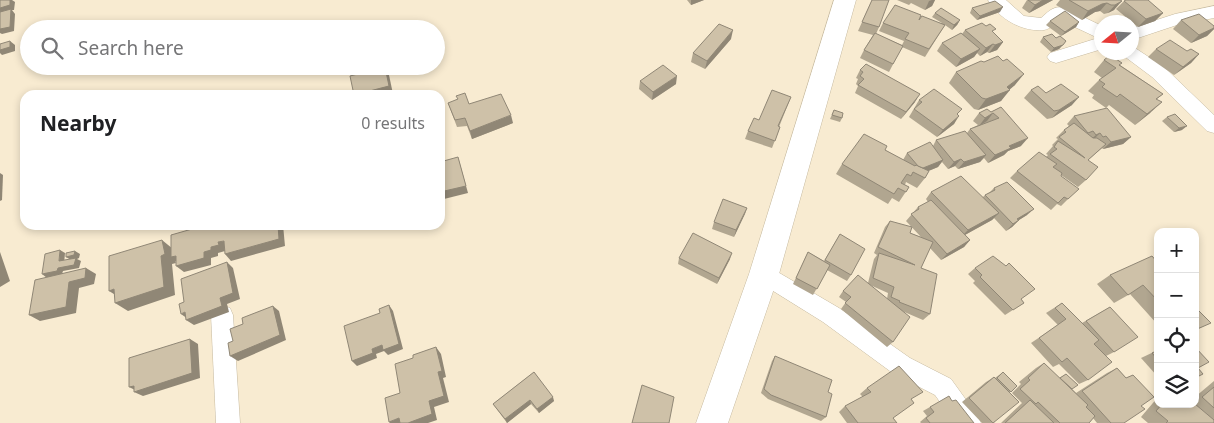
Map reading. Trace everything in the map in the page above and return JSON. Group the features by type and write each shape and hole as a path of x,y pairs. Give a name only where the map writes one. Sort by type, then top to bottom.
{"main road":[{"path":"712,423 764,274 845,0"}],"street":[{"path":"996,0 1019,20 1044,24 1059,12 1094,30"},
{"path":"1139,32 1175,20 1214,12"},
{"path":"1056,57 1094,45"},
{"path":"1139,58 1158,72 1214,126"},
{"path":"764,274 832,315 902,366 943,388 969,423"},
{"path":"222,315 228,423"}],"building":[{"path":"0,0 10,0 10,5 0,8"},
{"path":"872,0 889,0 879,27 862,22"},
{"path":"1028,0 1043,0 1035,5"},
{"path":"1069,0 1122,1 1115,5 1102,4 1088,11"},
{"path":"1148,0 1163,13 1146,19 1124,1"},
{"path":"995,1 1003,7 980,16 972,8"},
{"path":"895,5 921,15 919,20 922,16 945,25 929,49 905,39 909,33 883,23"},
{"path":"941,8 960,20 954,25 935,13"},
{"path":"11,9 10,27 0,29 0,12"},
{"path":"1065,11 1079,22 1065,32 1050,21"},
{"path":"1199,14 1214,28 1199,35 1181,20"},
{"path":"982,23 986,26 990,24 996,29 992,31 1003,42 986,48 965,30"},
{"path":"719,24 733,30 707,61 693,53"},
{"path":"875,33 903,46 893,64 864,50"},
{"path":"961,33 980,49 961,59 942,43"},
{"path":"1052,34 1056,38 1060,36 1066,41 1063,45 1054,48 1043,37"},
{"path":"1170,40 1187,51 1191,49 1199,54 1183,67 1156,49"},
{"path":"10,41 10,47 0,50 0,44"},
{"path":"998,56 1003,61 1007,59 1024,74 1007,87 1010,90 986,99 982,98 956,72 981,61 984,62"},
{"path":"1104,60 1118,60 1122,63 1119,65 1163,94 1156,99 1162,102 1147,114 1120,94 1117,97 1102,87 1105,84 1099,80 1116,68"},
{"path":"866,64 920,94 906,112 858,85 864,79 860,76 863,72 860,70"},
{"path":"663,65 677,76 653,92 640,81"},
{"path":"387,75 389,86 373,90 353,90 350,76"},
{"path":"1061,84 1079,97 1059,110 1054,111 1031,90 1038,86 1046,93"},
{"path":"934,89 962,109 957,114 959,116 943,130 914,109 922,102 919,100"},
{"path":"772,90 791,97 778,126 780,127 775,141 748,131 754,118 759,120"},
{"path":"465,93 469,104 501,94 511,115 470,131 465,118 455,120 448,103 458,99 456,96"},
{"path":"1001,107 1028,138 1009,146 1011,148 995,155 970,129 999,118 993,113 985,118 979,113 987,109 991,112"},
{"path":"1107,108 1131,137 1111,142 1100,133 1096,135 1093,131 1088,133 1074,116"},
{"path":"834,110 843,113 842,118 832,115"},
{"path":"1175,114 1187,126 1179,128 1167,117"},
{"path":"1074,123 1093,138 1097,138 1106,144 1088,160 1098,167 1086,180 1050,154 1057,149 1054,147 1058,141 1085,158 1059,137 1066,132 1064,130"},
{"path":"965,131 986,155 964,162 961,159 954,162 936,140"},
{"path":"864,134 887,146 885,150 915,166 929,171 925,178 913,172 911,176 907,174 901,183 909,187 906,192 898,188 894,194 842,164"},
{"path":"930,142 943,160 923,168 918,166 907,153"},
{"path":"1039,152 1057,164 1053,167 1062,173 1061,176 1079,189 1068,199 1064,197 1058,203 1017,171"},
{"path":"458,157 466,186 445,191 445,161"},
{"path":"961,176 999,213 968,230 931,192"},
{"path":"1007,182 1034,209 1017,219 1019,220 1013,224 985,195"},
{"path":"723,199 747,208 736,230 714,222"},
{"path":"931,200 970,240 947,254 911,214 919,209 918,207"},
{"path":"890,221 912,227 910,233 933,242 921,268 937,274 930,314 891,297 894,287 873,278 879,253 915,265 878,247"},
{"path":"188,230 278,230 279,239 225,254 224,241 218,242 219,245 211,247 211,250 204,252 204,258 176,266 176,256 171,257 171,235"},
{"path":"693,233 732,253 719,278 679,258"},
{"path":"840,234 865,249 851,275 825,260"},
{"path":"162,240 165,254 161,256 164,287 115,303 114,289 109,291 109,256"},
{"path":"60,250 59,261 76,258 74,265 42,274 45,254"},
{"path":"75,251 74,255 66,257 66,253"},
{"path":"808,252 830,265 817,289 796,278"},
{"path":"993,256 1006,266 1009,263 1035,289 1021,299 1024,303 1013,310 980,277 982,275 975,268"},
{"path":"1152,256 1154,258 1154,297 1143,285 1128,295 1110,275"},
{"path":"227,262 233,293 220,298 222,306 186,320 185,312 181,314 179,304 184,302 181,279"},
{"path":"86,268 85,278 69,282 66,307 29,315 35,280"},
{"path":"858,275 910,317 893,342 845,303 851,297 843,291"},
{"path":"1062,303 1099,340 1094,344 1112,362 1088,380 1067,358 1062,362 1039,338 1066,319 1055,308"},
{"path":"389,305 399,344 383,350 382,345 372,349 373,353 352,361 344,326 380,313 379,309"},
{"path":"273,306 280,335 230,356 228,343 233,341 230,329 243,324 242,318"},
{"path":"1110,307 1138,337 1114,352 1086,321"},
{"path":"1199,311 1211,323 1199,328"},
{"path":"190,339 192,373 134,392 134,386 129,387 129,358"},
{"path":"436,347 442,371 438,372 444,396 429,401 432,414 408,423 400,423 399,418 389,422 385,398 400,393 395,364"},
{"path":"1199,351 1209,362 1199,367"},
{"path":"775,356 832,380 828,392 832,394 826,417 771,395 764,389"},
{"path":"1044,363 1088,405 1086,407 1095,416 1089,423 1060,423 1038,402 1036,404 1020,389 1030,380 1028,378"},
{"path":"899,366 923,392 911,399 914,403 893,418 897,423 858,423 845,406 871,392 867,388"},
{"path":"1117,368 1126,378 1133,375 1154,397 1141,406 1145,409 1124,423 1111,423 1082,391"},
{"path":"534,372 553,397 537,409 530,400 505,419 493,404"},
{"path":"1003,372 1017,386 1011,392 997,378"},
{"path":"1066,374 1078,385 1072,389 1060,378"},
{"path":"994,377 1019,402 993,423 969,398"},
{"path":"642,385 674,397 669,423 632,423"},
{"path":"1214,387 1214,408 1202,397"},
{"path":"949,396 952,401 956,400 974,423 930,423 926,418 934,412 930,407"},
{"path":"1030,400 1054,423 1005,423"},
{"path":"1199,407 1214,420 1214,423 1166,423 1168,421 1156,411 1159,408"}]}
